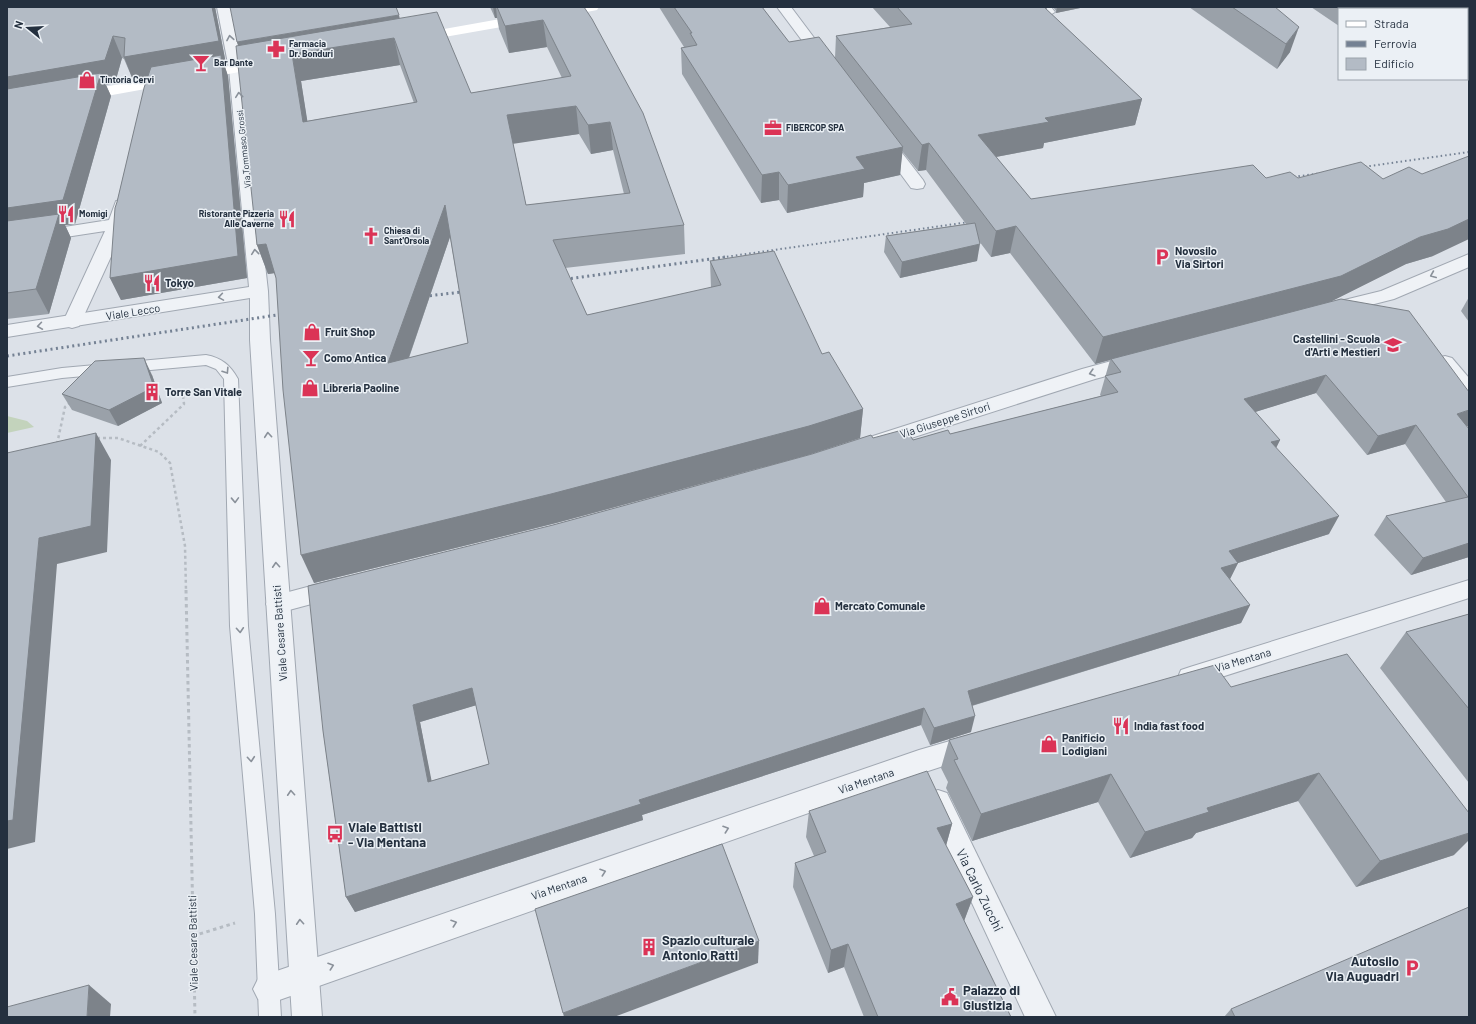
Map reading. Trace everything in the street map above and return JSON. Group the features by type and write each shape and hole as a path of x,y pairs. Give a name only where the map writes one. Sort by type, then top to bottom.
{"main road":[{"path":"406,39 592,7"},
{"path":"68,98 149,90 236,69 282,61"}],"street":[{"name":"Via Tommaso Grossi","path":"224,7 236,69 259,291"},
{"path":"784,7 836,77"},
{"path":"874,127 917,184"},
{"path":"72,322 118,224 126,186"},
{"path":"7,241 118,224"},
{"path":"1310,315 1387,295 1469,260"},
{"name":"Viale Lecco","path":"7,331 72,322 259,291"},
{"name":"Viale Cesare Battisti","path":"259,291 259,317 307,1017"},
{"path":"1387,295 1401,312"},
{"path":"1435,352 1469,392"},
{"name":"Via Giuseppe Sirtori","path":"861,447 1089,374 1157,356"},
{"path":"278,604 358,582"},
{"name":"Via Mentana","path":"1168,684 1469,589"},
{"name":"Via Mentana","path":"268,989 303,975 919,762 994,738"},
{"name":"Via Carlo Zucchi","path":"919,762 1041,1017"}],"lane":[{"path":"7,382 192,360 214,361 226,369 230,379 239,626 265,914 270,1017"}],"path":[{"path":"57,446 65,408 100,370"},
{"name":"Viale Cesare Battisti","path":"92,438 118,438 159,452 170,463 185,546 194,1017"}],"green space":[{"path":"7,416 27,421 34,427 7,433"}],"building":[{"path":"7,7 212,7 219,41 124,57 125,38 113,36 105,60 7,77"},
{"path":"230,7 396,7 399,15 237,42"},
{"path":"497,7 584,7 643,113 684,225 553,240 587,315 721,285 710,261 774,251 822,354 829,352 863,409 809,426 551,494 301,555 283,390 276,278 266,244 257,245 236,46 437,12 471,93 571,76 543,20 505,26","holes":["394,38 417,102 303,122 292,54","576,106 588,125 610,122 630,193 526,205 507,115","445,205 468,343 388,363"]},
{"name":"FIBERCOP SPA","path":"674,7 762,7 789,42 819,37 903,147 856,157 865,169 788,185 779,172 762,175 681,48 697,45 690,33 692,33"},
{"path":"897,7 1044,7 1142,99 1045,118 1049,122 978,135 1031,199 1253,165 1266,178 1290,172 1298,178 1361,162 1383,179 1409,167 1422,174 1469,156 1469,219 1448,229 1420,237 1341,276 1103,337 1016,226 996,231 929,143 922,145 836,36 912,24"},
{"path":"1232,7 1275,7 1299,27 1286,44"},
{"path":"1336,7 1400,8 1338,8"},
{"path":"221,55 238,256 110,278 115,208 144,88 151,67"},
{"path":"101,73 63,200 7,208 7,89"},
{"path":"59,214 36,289 7,293 7,221"},
{"path":"975,223 980,244 902,262 886,236"},
{"path":"1341,299 1409,311 1469,392 1469,410 1457,414 1469,429 1469,543 1423,558 1386,516 1468,497 1416,425 1378,436 1326,375 1244,399 1280,440 1271,442 1339,516 1229,551 1238,563 1221,568 1250,605 968,691 975,716 934,728 924,708 639,800 641,804 346,897 323,731 308,586 553,525 812,454 871,435 873,438 906,429 913,440 948,430 950,434 1118,392 1105,376 1121,372 1111,359","holes":["472,688 489,764 428,782 413,705"]},
{"path":"144,358 154,387 109,410 62,394 95,361"},
{"path":"96,433 91,526 39,538 13,820 7,821 7,453"},
{"path":"1469,614 1469,709 1406,632"},
{"path":"1347,654 1469,813 1469,833 1380,861 1319,773 1207,808 1209,812 1145,832 1111,774 981,814 954,760 958,759 949,740 1215,665 1231,687"},
{"path":"927,771 952,824 937,828 973,897 956,904 1011,1017 878,1017 848,944 831,950 795,863 826,852 809,811"},
{"name":"Spazio culturale Antonio Ratti","path":"722,844 759,941 563,1013 535,909"},
{"name":"Autosilo Via Auguadri","path":"1469,907 1469,1017 1235,1017 1231,1009"},
{"path":"89,985 87,1017 7,1017 7,1007"}],"railway":[{"path":"1356,168 1469,152"},
{"path":"1285,178 1330,172"},
{"path":"724,257 976,221"},
{"path":"560,280 724,257"},
{"path":"718,258 724,257"},
{"path":"419,297 470,291"},
{"path":"7,356 290,313"}],"place":[{"name":"Farmacia Dr. Bonduri","path":"276,49"},
{"name":"Bar Dante","path":"201,63"},
{"name":"Tintoria Cervi","path":"87,80"},
{"name":"FIBERCOP SPA","path":"773,128"},
{"name":"Momigi","path":"66,214"},
{"name":"Ristorante Pizzeria Alle Caverne","path":"287,219"},
{"name":"Chiesa di Sant'Orsola","path":"371,236"},
{"name":"Novosilo Via Sirtori","path":"1162,257"},
{"name":"Tokyo","path":"152,283"},
{"name":"Fruit Shop","path":"312,332"},
{"name":"Castellini - Scuola d'Arti e Mestieri","path":"1393,345"},
{"name":"Como Antica","path":"311,358"},
{"name":"Libreria Paoline","path":"310,388"},
{"name":"Torre San Vitale","path":"152,392"},
{"name":"Mercato Comunale","path":"822,606"},
{"name":"India fast food","path":"1121,726"},
{"name":"Panificio Lodigiani","path":"1049,744"},
{"name":"Viale Battisti - Via Mentana","path":"335,834"},
{"name":"Spazio culturale Antonio Ratti","path":"649,947"},
{"name":"Autosilo Via Auguadri","path":"1412,968"},
{"name":"Palazzo di Giustizia","path":"950,997"}]}
